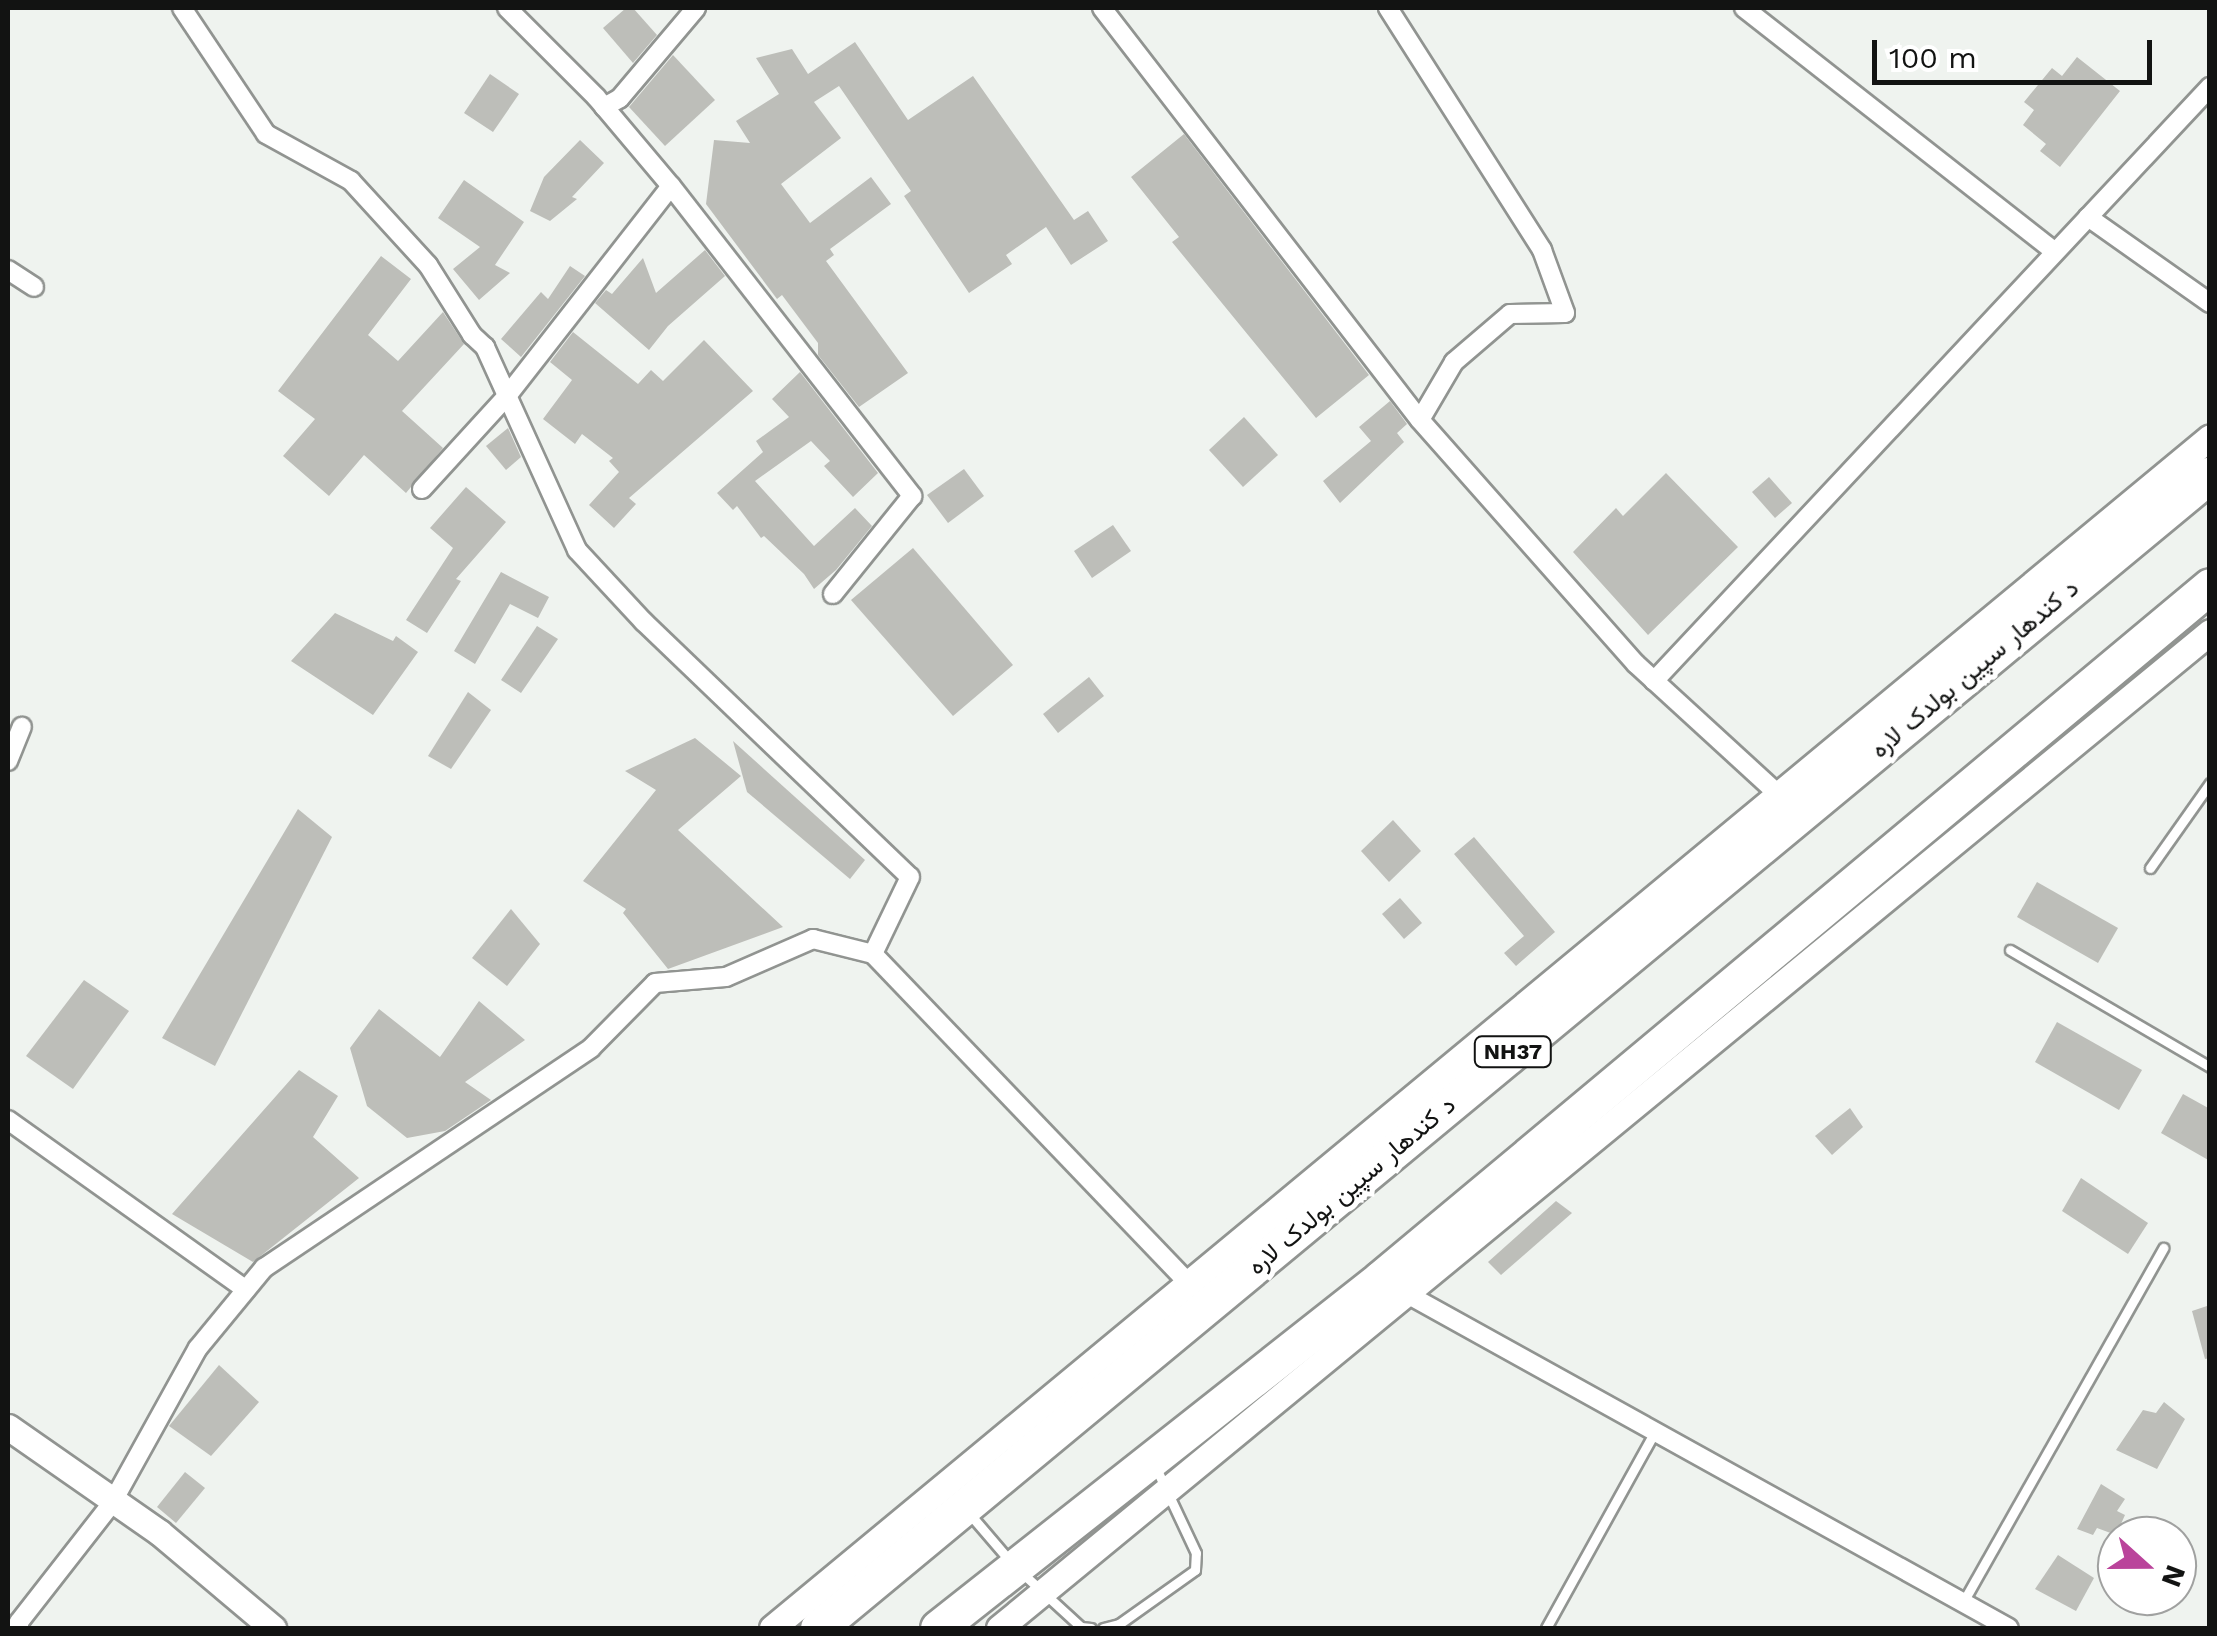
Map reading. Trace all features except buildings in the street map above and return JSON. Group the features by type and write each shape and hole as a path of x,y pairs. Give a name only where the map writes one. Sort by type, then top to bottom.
{"highway":[{"name":"د کندهار سپین بولدک لاره","path":"818,1628 955,1495 2210,475"},
{"path":"938,1628 1016,1567 1160,1475 1380,1278 2210,586"}],"street":[{"path":"182,8 266,134 351,181 428,265 472,335 485,347 577,550 644,622 910,877 873,954"},
{"path":"507,8 604,107 671,186 912,496 834,594"},
{"path":"604,107 620,98 696,8"},
{"path":"1102,8 1420,420 1654,681 1778,794"},
{"path":"1388,8 1542,250 1565,312 1510,314 1454,362 1420,420"},
{"path":"1745,8 2055,252"},
{"path":"1654,681 2210,86"},
{"path":"422,489 507,396 671,186"},
{"path":"2088,216 2210,304"},
{"path":"8,270 34,287"},
{"path":"772,1628 955,1495 1188,1283 2210,438"},
{"path":"999,1628 1041,1594 1160,1475 1407,1294 2210,632"},
{"path":"8,761 22,727"},
{"path":"19,1628 19,1622 112,1503 198,1348 264,1268 591,1048 656,984 726,977 813,939 873,954 1188,1283"},
{"path":"8,1120 246,1290"},
{"path":"1407,1294 2009,1628"},
{"path":"8,1427 160,1533 273,1628"}],"lane":[{"path":"2150,868 2210,783"},
{"path":"2010,950 2210,1067"},
{"path":"1962,1602 2162,1248"},
{"path":"1546,1628 1654,1431"},
{"path":"1102,1628 1119,1624 1194,1570 1196,1553 1160,1475"},
{"path":"955,1495 1041,1594 1081,1627 1091,1628"}]}
